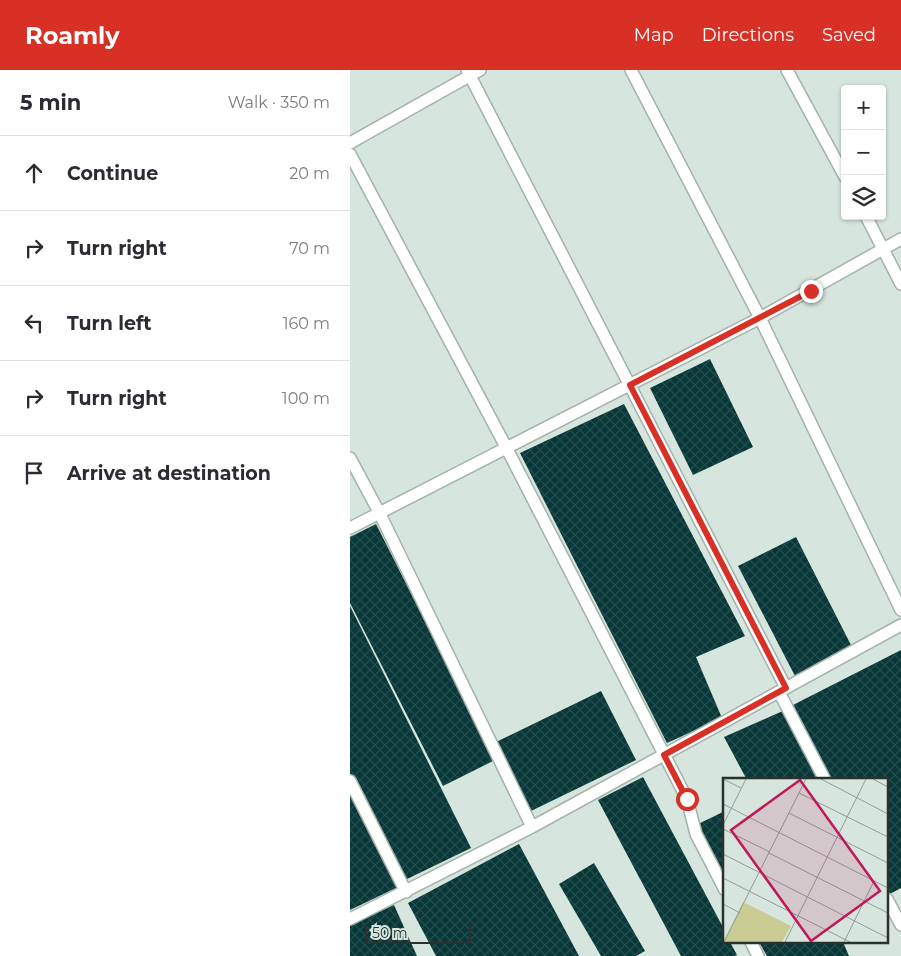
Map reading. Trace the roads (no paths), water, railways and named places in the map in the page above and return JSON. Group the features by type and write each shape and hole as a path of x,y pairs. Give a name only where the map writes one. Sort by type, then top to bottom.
{"street":[{"path":"631,70 760,318 901,610"},
{"path":"787,70 844,175"},
{"path":"350,143 472,72 783,690 824,778"},
{"path":"350,154 506,447 687,799 696,834 723,886"},
{"path":"868,220 901,284"},
{"path":"350,528 760,318 901,239"},
{"path":"350,458 379,512 532,827"},
{"path":"350,919 532,827 901,625"},
{"path":"350,781 406,892"},
{"path":"888,901 901,925"},
{"path":"752,944 758,956"}]}
